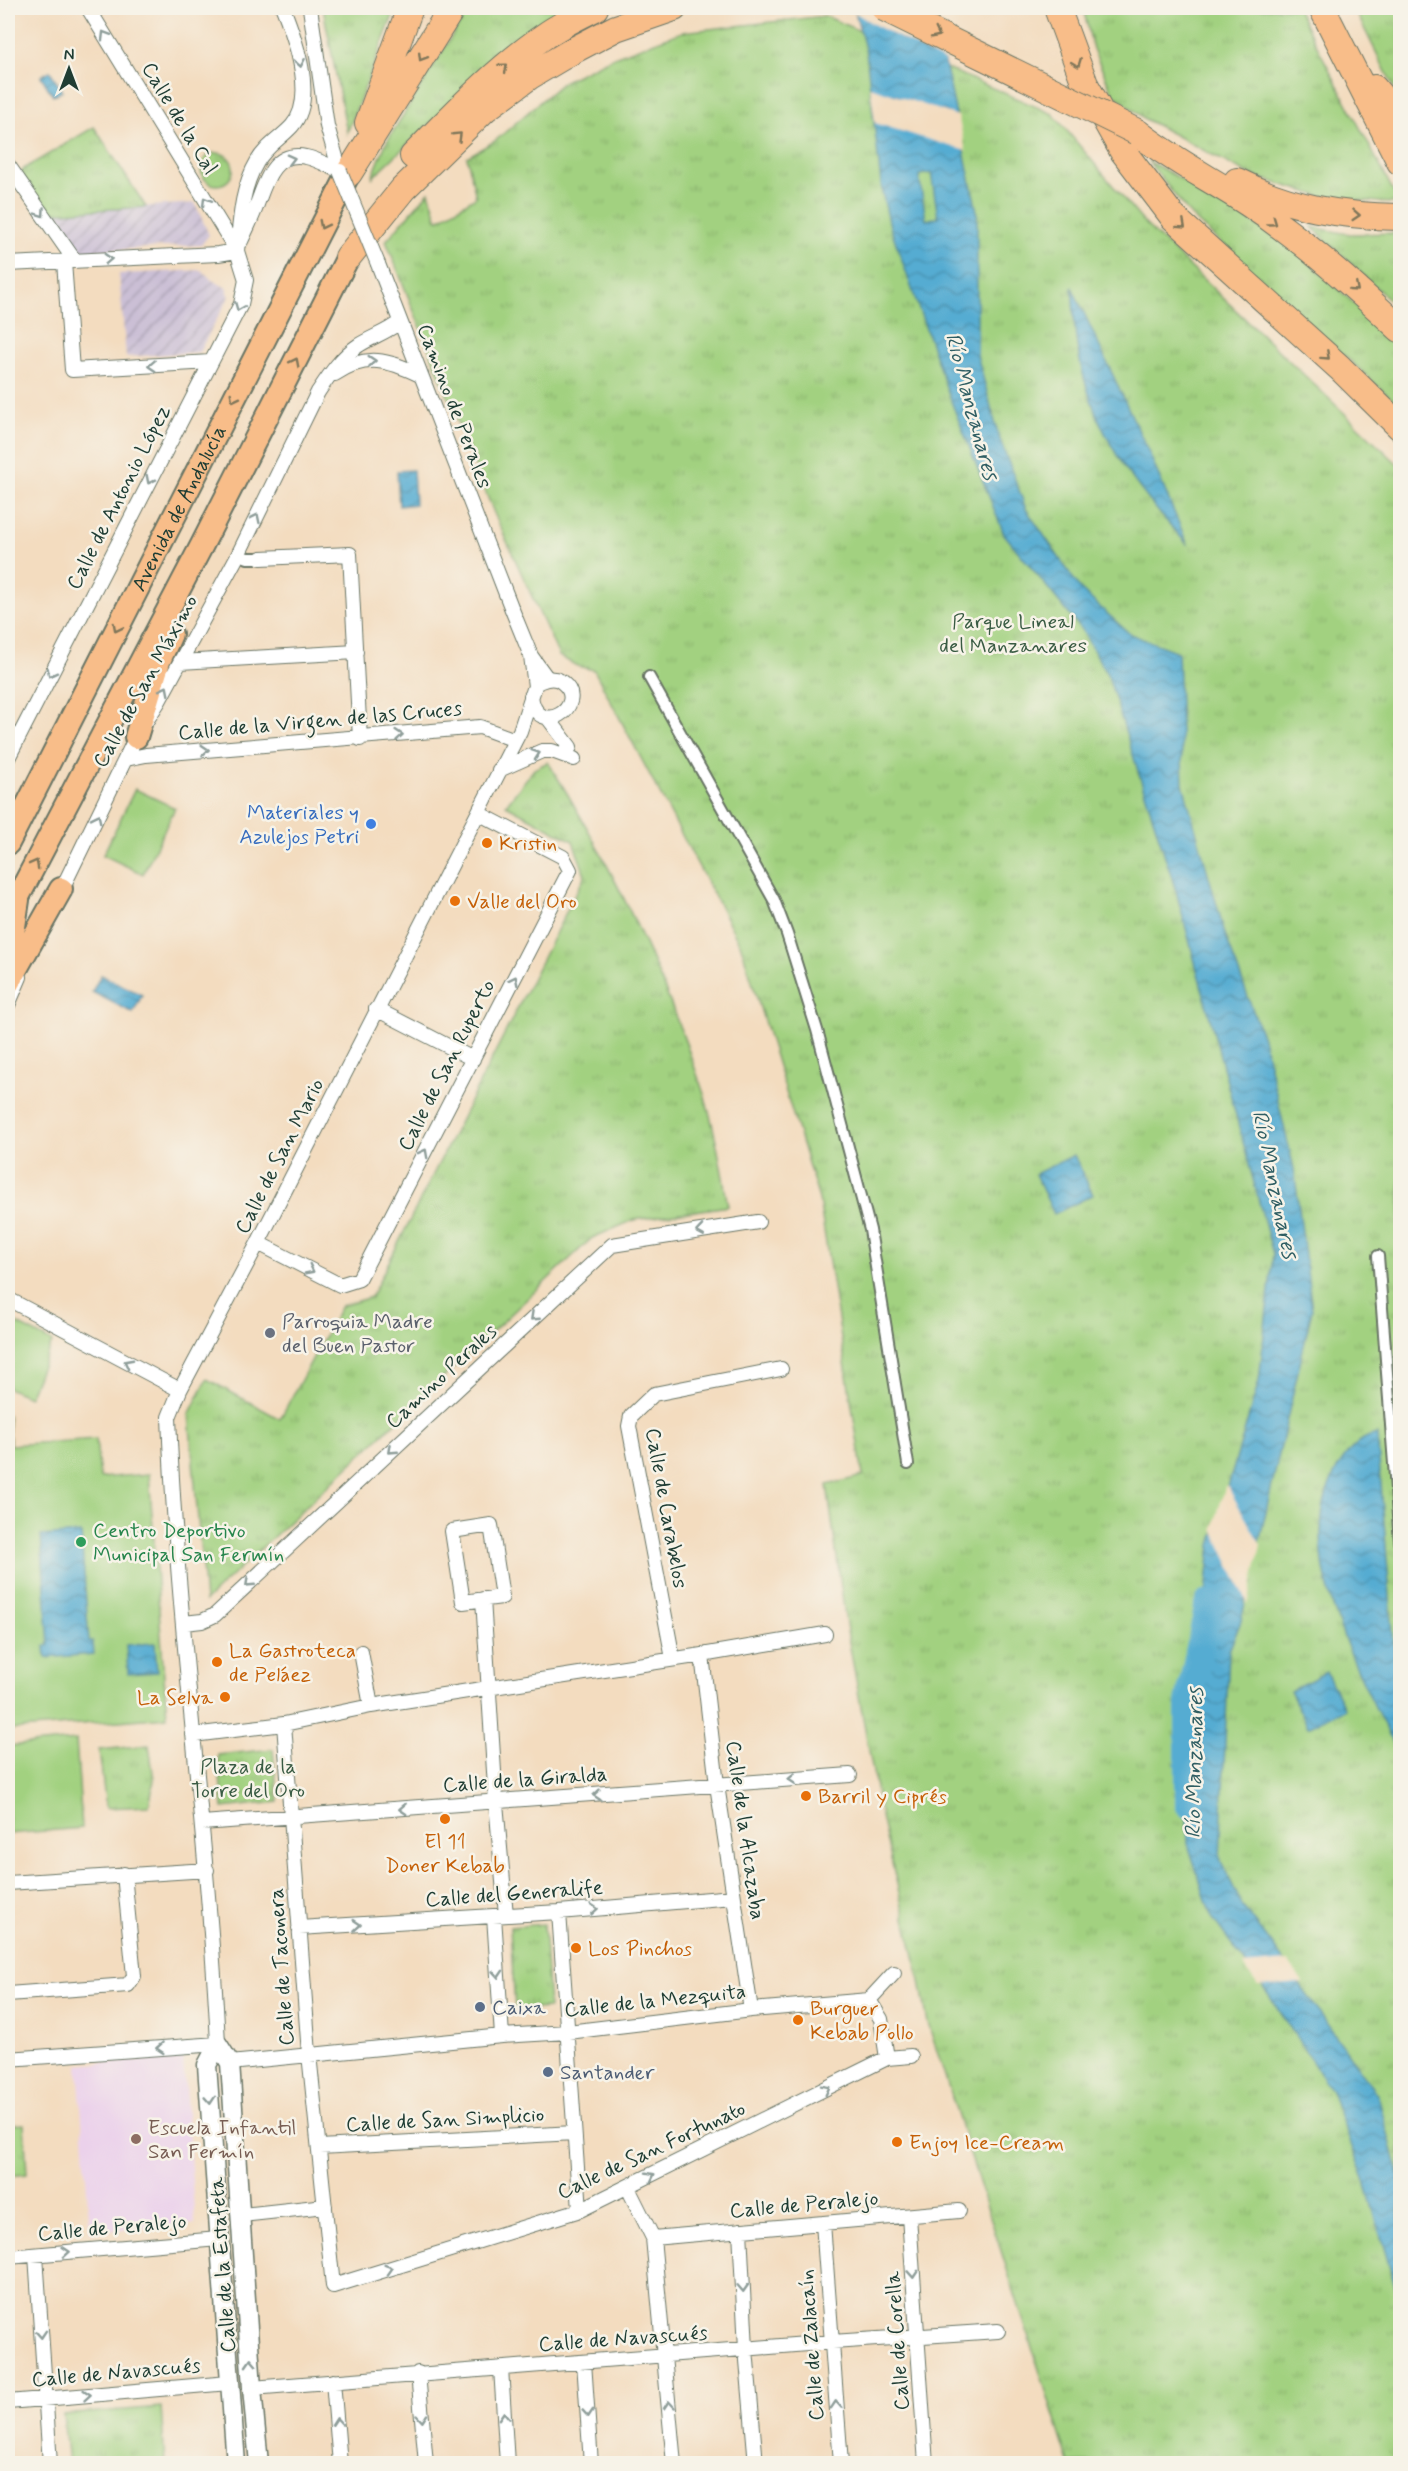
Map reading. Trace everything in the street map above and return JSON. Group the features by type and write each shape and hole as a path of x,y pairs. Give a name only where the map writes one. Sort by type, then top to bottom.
{"highway":[{"path":"345,172 410,8"},
{"path":"345,172 452,8"},
{"path":"348,257 387,186 462,106 518,55 548,34 595,8"},
{"path":"348,257 403,189 485,110 530,76 574,50 616,28 674,8"},
{"path":"884,8 1258,192 1281,201 1339,214 1401,217"},
{"path":"1057,8 1084,84 1122,150 1173,217 1401,427"},
{"path":"1322,8 1401,162"},
{"path":"1346,56 1401,119"},
{"path":"1137,132 1163,153 1248,203 1274,222 1311,250 1401,330"},
{"name":"Avenida de Andalucía","path":"8,843 345,172"},
{"name":"Avenida de Andalucía","path":"8,916 202,545 348,257"},
{"path":"136,737 159,660 196,579 202,545"},
{"path":"8,983 61,889"},
{"path":"8,954 18,895"}],"street":[{"name":"Calle de la Cal","path":"88,8 237,251"},
{"path":"237,251 242,204 256,164 268,145 292,125 303,102 302,76 295,39 283,8"},
{"name":"Camino de Perales","path":"302,8 313,25"},
{"name":"Camino de Perales","path":"310,8 327,126 420,375 531,656 547,678 565,683 570,691 570,702 565,712 570,747 546,717 537,712 532,705 531,656"},
{"name":"Camino de Perales","path":"313,25 315,8"},
{"path":"237,251 267,176 274,166 284,159 295,156 307,157 345,172"},
{"path":"8,165 69,262 72,370 211,362"},
{"path":"8,264 218,254 237,251"},
{"name":"Calle de Antonio López","path":"8,758 241,304 246,280 237,251"},
{"name":"Calle de San Máximo","path":"8,1005 61,889 136,737 159,701 238,555 326,380 335,367 359,345 386,332 400,322"},
{"path":"326,380 356,363 380,360 420,375"},
{"path":"238,555 261,558 350,554 360,739"},
{"path":"180,662 356,652"},
{"path":"650,677 774,900 788,934 838,1107 870,1230 908,1464"},
{"path":"533,691 547,678"},
{"name":"Calle de San Mario","path":"184,1623 169,1417 180,1390 258,1243 500,770 517,735 533,691"},
{"path":"517,735 546,717 557,717 565,712"},
{"name":"Calle de la Virgen de las Cruces","path":"126,759 146,754 480,728 517,735"},
{"path":"500,770 542,751 552,751 574,759"},
{"name":"Calle de San Ruperto","path":"258,1243 340,1285 359,1279 570,870 563,857 478,813"},
{"path":"376,1009 473,1059"},
{"name":"Camino Perales","path":"184,1623 202,1621 215,1615 612,1245 758,1222"},
{"path":"1378,1256 1401,1542"},
{"path":"8,1299 180,1390"},
{"name":"Calle de Carabelos","path":"673,1659 629,1425 631,1416 654,1394 781,1369"},
{"path":"491,1526 502,1597 483,1599 463,1602 452,1531 491,1526"},
{"path":"483,1599 496,1803 502,2036"},
{"path":"184,1623 207,1870 218,2044 231,2063 207,2065"},
{"path":"193,1735 284,1724 371,1706 825,1634"},
{"path":"361,1652 371,1706"},
{"name":"Calle de la Alcazaba","path":"702,1655 717,1785 751,2010"},
{"name":"Calle de Taconera","path":"284,1724 309,2054 333,2286"},
{"name":"Calle de la Giralda","path":"202,1823 850,1775"},
{"path":"8,1882 207,1870"},
{"path":"8,1994 128,1985 134,1976 124,1875"},
{"name":"Calle del Generalife","path":"299,1928 559,1912 733,1897"},
{"path":"559,1912 580,2210"},
{"path":"887,2058 881,2019 870,2000 894,1973"},
{"name":"Calle de la Mezquita","path":"231,2063 502,2036 568,2032 751,2010 870,2000"},
{"path":"8,2060 218,2044"},
{"path":"207,2065 218,2044"},
{"name":"Calle de San Fortunato","path":"333,2286 580,2210 887,2058 911,2056"},
{"name":"Calle de la Estafeta","path":"231,2063 259,2463"},
{"name":"Calle de la Estafeta","path":"207,2065 236,2463"},
{"name":"Calle de San Simplicio","path":"320,2147 574,2133"},
{"path":"628,2188 653,2238 674,2463"},
{"path":"242,2215 325,2206"},
{"name":"Calle de Peralejo","path":"653,2238 958,2211"},
{"name":"Calle de Corella","path":"909,2216 926,2463"},
{"name":"Calle de Zalacaín","path":"823,2223 841,2463"},
{"path":"740,2230 746,2349 756,2463"},
{"name":"Calle de Peralejo","path":"8,2257 219,2239"},
{"path":"36,2255 50,2463"},
{"name":"Calle de Navascués","path":"252,2388 418,2373 998,2331"},
{"path":"584,2362 591,2463"},
{"path":"501,2368 507,2463"},
{"path":"418,2373 426,2463"},
{"path":"333,2381 340,2463"},
{"name":"Calle de Navascués","path":"8,2402 229,2383"}],"shaded area":[{"path":"195,203 209,235 201,245 73,252 47,213"},
{"path":"202,270 212,280 227,288 229,297 199,352 126,357 119,274"},
{"name":"Escuela Infantil San Fermín","path":"183,2057 195,2224 90,2232 78,2065"}],"green space":[{"path":"323,8 396,8 347,133"},
{"path":"469,8 571,8 465,90 372,178 386,143"},
{"path":"1083,8 1297,8 1400,204 1323,197 1250,175 1145,119 1113,94 1093,49"},
{"path":"1354,8 1400,8 1400,101 1398,96"},
{"name":"Parque Lineal del Manzanares","path":"825,16 1053,114 1145,224 1400,466 1400,2463 1069,2463 928,2023 882,1821 847,1631 827,1485 863,1476 819,1199 741,946 594,670 577,666 559,656 494,513 386,241 429,192 438,220 476,197 467,157 495,141 563,82 614,57 682,32"},
{"path":"94,127 146,207 47,213 20,173"},
{"path":"217,153 228,158 233,169 228,180 217,185 206,180 201,169 206,158"},
{"path":"1148,161 1210,195 1297,251 1359,308 1400,351 1400,406 1191,216"},
{"path":"1312,227 1348,234 1400,233 1400,310"},
{"path":"548,762 594,840 654,963 703,1091 728,1206 634,1220 592,1238 205,1601 189,1415 207,1379 280,1419 341,1306 371,1297 585,875 573,841 506,805 534,769"},
{"path":"135,789 175,808 143,874 103,855"},
{"path":"8,1319 52,1342 29,1397 8,1388"},
{"name":"Centro Deportivo Municipal San Fermín","path":"8,1414 10,1445 96,1439 100,1478 149,1474 167,1717 8,1730"},
{"path":"76,1740 82,1828 8,1834 8,1746"},
{"path":"149,1745 154,1780 149,1806 106,1808 99,1750"},
{"name":"Plaza de la Torre del Oro","path":"273,1749 278,1802 223,1808 218,1755"},
{"path":"544,1924 549,2008 515,2010 510,1927"},
{"path":"24,2124 27,2174 8,2176 8,2125"},
{"path":"161,2407 165,2463 68,2463 63,2415"}],"water":[{"path":"854,8 933,8 977,211 977,355 999,437 1026,509 1081,590 1130,634 1178,652 1183,784 1225,934 1263,1038 1294,1169 1312,1310 1241,1621 1229,1651 1220,1859 1243,1907 1271,1943 1378,2096 1400,2178 1400,2304 1365,2181 1330,2089 1268,1994 1211,1916 1188,1844 1186,1789 1211,1545 1259,1381 1273,1254 1176,891 1108,676 1082,630 1004,534 951,401 890,226 882,192 866,52","holes":["931,173 938,217 926,220 919,175"]},
{"path":"50,71 62,91 53,96 41,76"},
{"path":"1072,287 1150,455 1188,545 1133,479 1105,433 1094,408 1078,351"},
{"path":"413,470 415,504 399,506 397,471"},
{"path":"101,975 142,995 133,1013 92,992"},
{"path":"1074,1155 1093,1195 1054,1214 1035,1174"},
{"path":"1377,1434 1400,1721 1400,1758 1351,1655 1336,1616 1326,1577 1321,1539 1324,1503 1337,1469 1358,1442"},
{"path":"81,1533 89,1642 93,1642 94,1654 46,1658 45,1646 49,1645 41,1536"},
{"path":"155,1643 157,1672 128,1674 126,1645"},
{"path":"1326,1672 1345,1709 1308,1727 1290,1691"}],"pier":[{"path":"851,8 913,8 938,21 947,62 875,25 852,11"},
{"path":"870,87 958,116 966,151 875,123"},
{"path":"1226,1484 1261,1545 1248,1604 1213,1529"},
{"path":"1288,1961 1303,1983 1258,1986 1243,1965"}],"waterway":[{"name":"Río Manzanares","path":"1189,1804 1189,1702 1209,1603"}],"place":[{"name":"Materiales y Azulejos Petri","path":"371,824"},
{"name":"Kristin","path":"487,843"},
{"name":"Valle del Oro","path":"455,901"},
{"name":"Parroquia Madre del Buen Pastor","path":"270,1333"},
{"name":"Centro Deportivo Municipal San Fermín","path":"81,1542"},
{"name":"La Gastroteca de Peláez","path":"217,1662"},
{"name":"La Selva","path":"225,1697"},
{"name":"Barril y Ciprés","path":"806,1796"},
{"name":"El 11 Doner Kebab","path":"445,1819"},
{"name":"Los Pinchos","path":"576,1948"},
{"name":"Caixa","path":"480,2007"},
{"name":"Burguer Kebab Pollo","path":"798,2020"},
{"name":"Santander","path":"548,2072"},
{"name":"Escuela Infantil San Fermín","path":"136,2139"},
{"name":"Enjoy Ice-Cream","path":"897,2142"}]}
